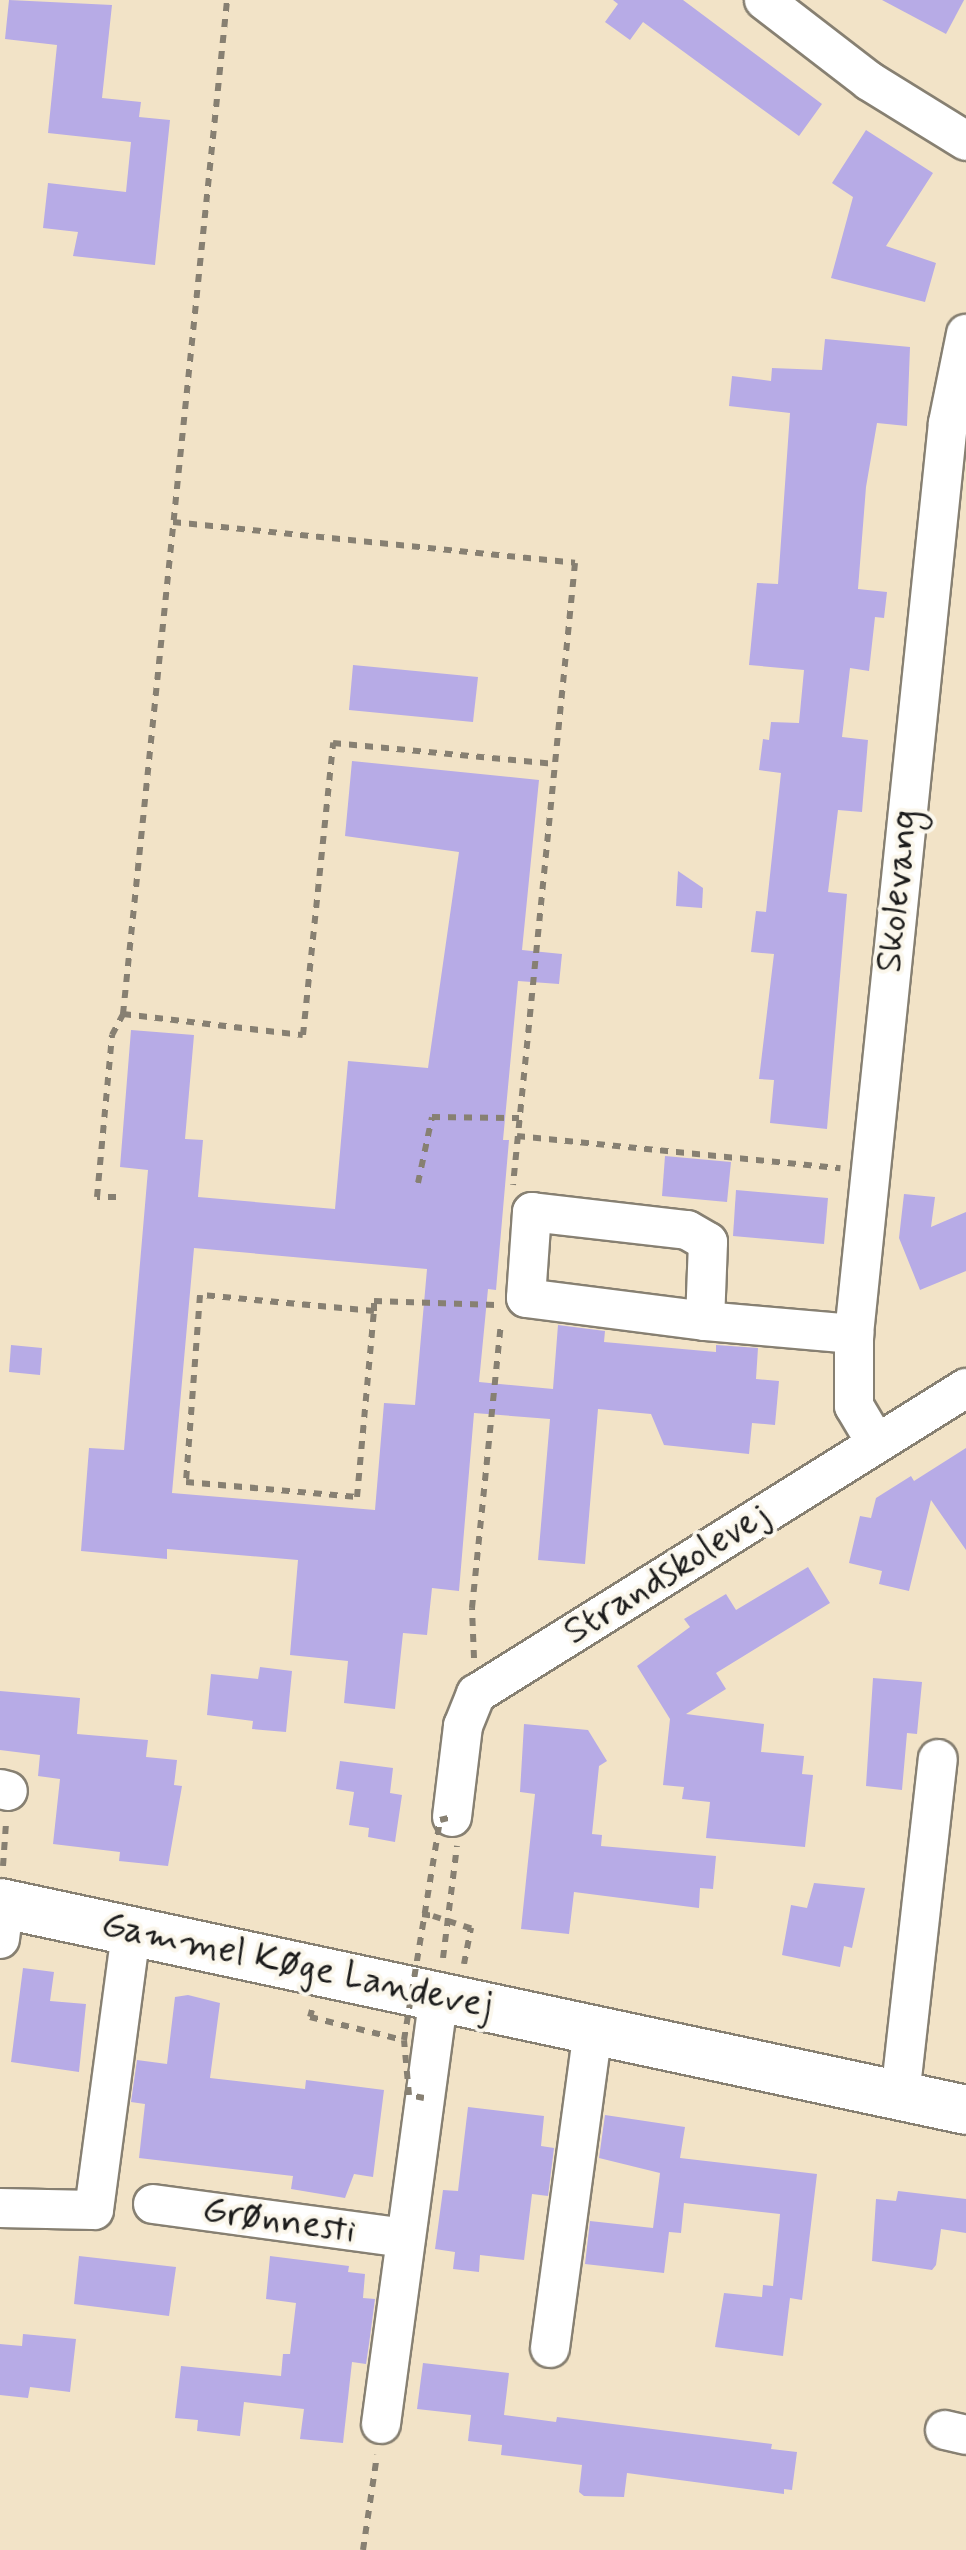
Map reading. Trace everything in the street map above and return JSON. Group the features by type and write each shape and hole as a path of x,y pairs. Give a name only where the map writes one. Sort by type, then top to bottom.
{"main road":[{"name":"Gammel Køge Landevej","path":"1,1907 131,1931 966,2110"}],"street":[{"path":"764,0 869,81 966,140"},
{"name":"Skolevang","path":"876,1443 854,1406 854,1334 948,423 966,334"},
{"path":"705,1320 708,1242 688,1230 532,1212 526,1298 705,1320 854,1334"},
{"name":"Strandskolevej","path":"476,1694 966,1388"},
{"path":"452,1817 462,1726 476,1694"},
{"path":"900,2096 938,1759"},
{"path":"0,2208 94,2210 131,1931"},
{"name":"Grønnesti","path":"381,2424 439,1996"},
{"path":"550,2348 594,2030"},
{"name":"Grønnesti","path":"152,2204 406,2238"}],"path":[{"path":"116,1196 97,1196 112,1035 123,1014 227,0"},
{"path":"173,522 575,563 512,1192"},
{"path":"123,1014 302,1034 333,744 555,764"},
{"path":"418,1184 432,1116 519,1118"},
{"path":"518,1136 868,1171"},
{"path":"374,1311 200,1295 186,1482 358,1497 374,1311 374,1301 502,1305 472,1608 476,1694"},
{"path":"1,1907 4,1790"},
{"path":"424,2098 408,2095 404,2040 440,1820 452,1817 459,1828 439,1996"},
{"path":"422,1914 471,1928"},
{"path":"310,2017 404,2040"},
{"path":"363,2550 381,2424"}],"building":[{"path":"9,0 112,5 102,98 141,102 139,117 170,120 155,265 73,256 78,232 43,228 48,183 126,192 131,142 48,133 57,45 5,39"},
{"path":"613,0 683,0 822,104 799,136 643,22 630,40 605,22 618,4"},
{"path":"882,0 964,0 946,34"},
{"path":"866,130 933,173 886,246 936,263 925,302 831,278 853,197 832,183"},
{"path":"825,339 910,347 907,426 877,423 866,487 858,589 887,592 884,618 875,617 869,671 850,668 842,737 868,740 862,812 838,810 828,892 847,894 827,1129 770,1123 774,1080 759,1079 774,954 751,952 756,911 766,912 781,773 759,770 763,739 769,740 771,722 799,723 804,670 749,665 757,583 778,584 790,413 729,406 732,376 771,381 772,368 822,370"},
{"path":"353,665 478,677 473,722 349,710"},
{"path":"352,761 539,780 522,950 562,954 559,984 518,981 503,1140 509,1140 496,1290 488,1289 479,1382 553,1389 558,1325 605,1331 604,1342 716,1352 716,1345 758,1348 756,1379 779,1381 775,1425 752,1423 749,1454 664,1445 651,1414 598,1409 585,1564 538,1560 550,1419 474,1413 459,1591 432,1588 427,1635 403,1633 395,1709 344,1703 348,1661 290,1655 298,1560 167,1549 167,1559 81,1551 89,1448 124,1450 148,1170 120,1167 131,1030 194,1035 185,1139 203,1140 198,1197 335,1209 348,1061 428,1068 459,852 345,836","holes":["194,1248 427,1269 415,1405 384,1403 375,1510 172,1493"]},
{"path":"678,871 703,888 702,908 676,906"},
{"path":"665,1156 731,1162 727,1202 662,1196"},
{"path":"736,1190 828,1198 824,1244 733,1236"},
{"path":"904,1194 935,1197 931,1227 966,1212 966,1271 920,1290 899,1238"},
{"path":"11,1345 42,1348 40,1375 9,1372"},
{"path":"966,1448 966,1550 931,1500 909,1591 879,1584 882,1571 849,1563 860,1516 871,1518 876,1498 911,1476 914,1481"},
{"path":"808,1567 830,1603 716,1673 726,1689 686,1714 764,1724 761,1752 804,1756 802,1774 813,1775 805,1847 706,1838 710,1802 682,1799 684,1787 663,1785 670,1719 637,1666 690,1627 684,1619 726,1594 736,1610"},
{"path":"260,1667 292,1671 286,1732 252,1729 253,1721 207,1715 211,1674 258,1679"},
{"path":"873,1678 922,1682 917,1734 907,1733 902,1790 866,1786"},
{"path":"0,1691 80,1698 77,1734 148,1740 146,1757 177,1760 174,1785 182,1786 168,1866 119,1861 120,1852 53,1844 60,1779 38,1776 40,1755 0,1750"},
{"path":"524,1724 588,1730 607,1761 599,1766 592,1834 602,1835 601,1846 716,1856 713,1889 700,1888 699,1908 574,1892 569,1934 521,1929 535,1794 520,1792"},
{"path":"340,1761 393,1768 390,1793 402,1795 395,1842 368,1837 369,1828 349,1825 354,1792 336,1789"},
{"path":"814,1883 865,1888 852,1948 844,1946 840,1967 782,1955 791,1905 807,1908"},
{"path":"23,1968 54,1972 50,2001 86,2004 79,2072 11,2062"},
{"path":"188,1995 220,2003 210,2078 305,2089 306,2080 384,2090 373,2177 354,2174 345,2198 291,2189 293,2176 139,2158 145,2104 131,2102 137,2060 167,2064 175,1997"},
{"path":"468,2107 544,2116 541,2146 554,2148 548,2196 532,2194 524,2260 480,2255 479,2272 453,2269 455,2252 435,2249 443,2190 458,2191"},
{"path":"605,2115 685,2127 680,2158 817,2174 802,2300 790,2298 783,2356 715,2347 724,2293 762,2297 763,2285 773,2286 780,2214 684,2203 681,2233 669,2232 664,2273 585,2264 590,2221 653,2228 660,2173 599,2158"},
{"path":"898,2191 966,2199 966,2233 941,2229 932,2270 872,2261 876,2199 896,2201"},
{"path":"79,2256 176,2267 169,2316 74,2304"},
{"path":"270,2256 349,2266 348,2272 365,2274 363,2298 375,2299 366,2364 352,2362 343,2443 300,2439 304,2409 244,2402 240,2436 197,2431 198,2420 175,2418 181,2366 281,2376 283,2354 290,2354 296,2303 266,2299"},
{"path":"23,2334 76,2339 70,2392 30,2387 28,2398 0,2395 0,2344 22,2346"},
{"path":"423,2363 509,2373 504,2415 556,2422 557,2417 772,2444 771,2449 797,2452 792,2490 784,2489 784,2494 627,2473 624,2497 584,2496 579,2492 582,2465 501,2455 502,2445 468,2441 471,2415 417,2409"}]}
